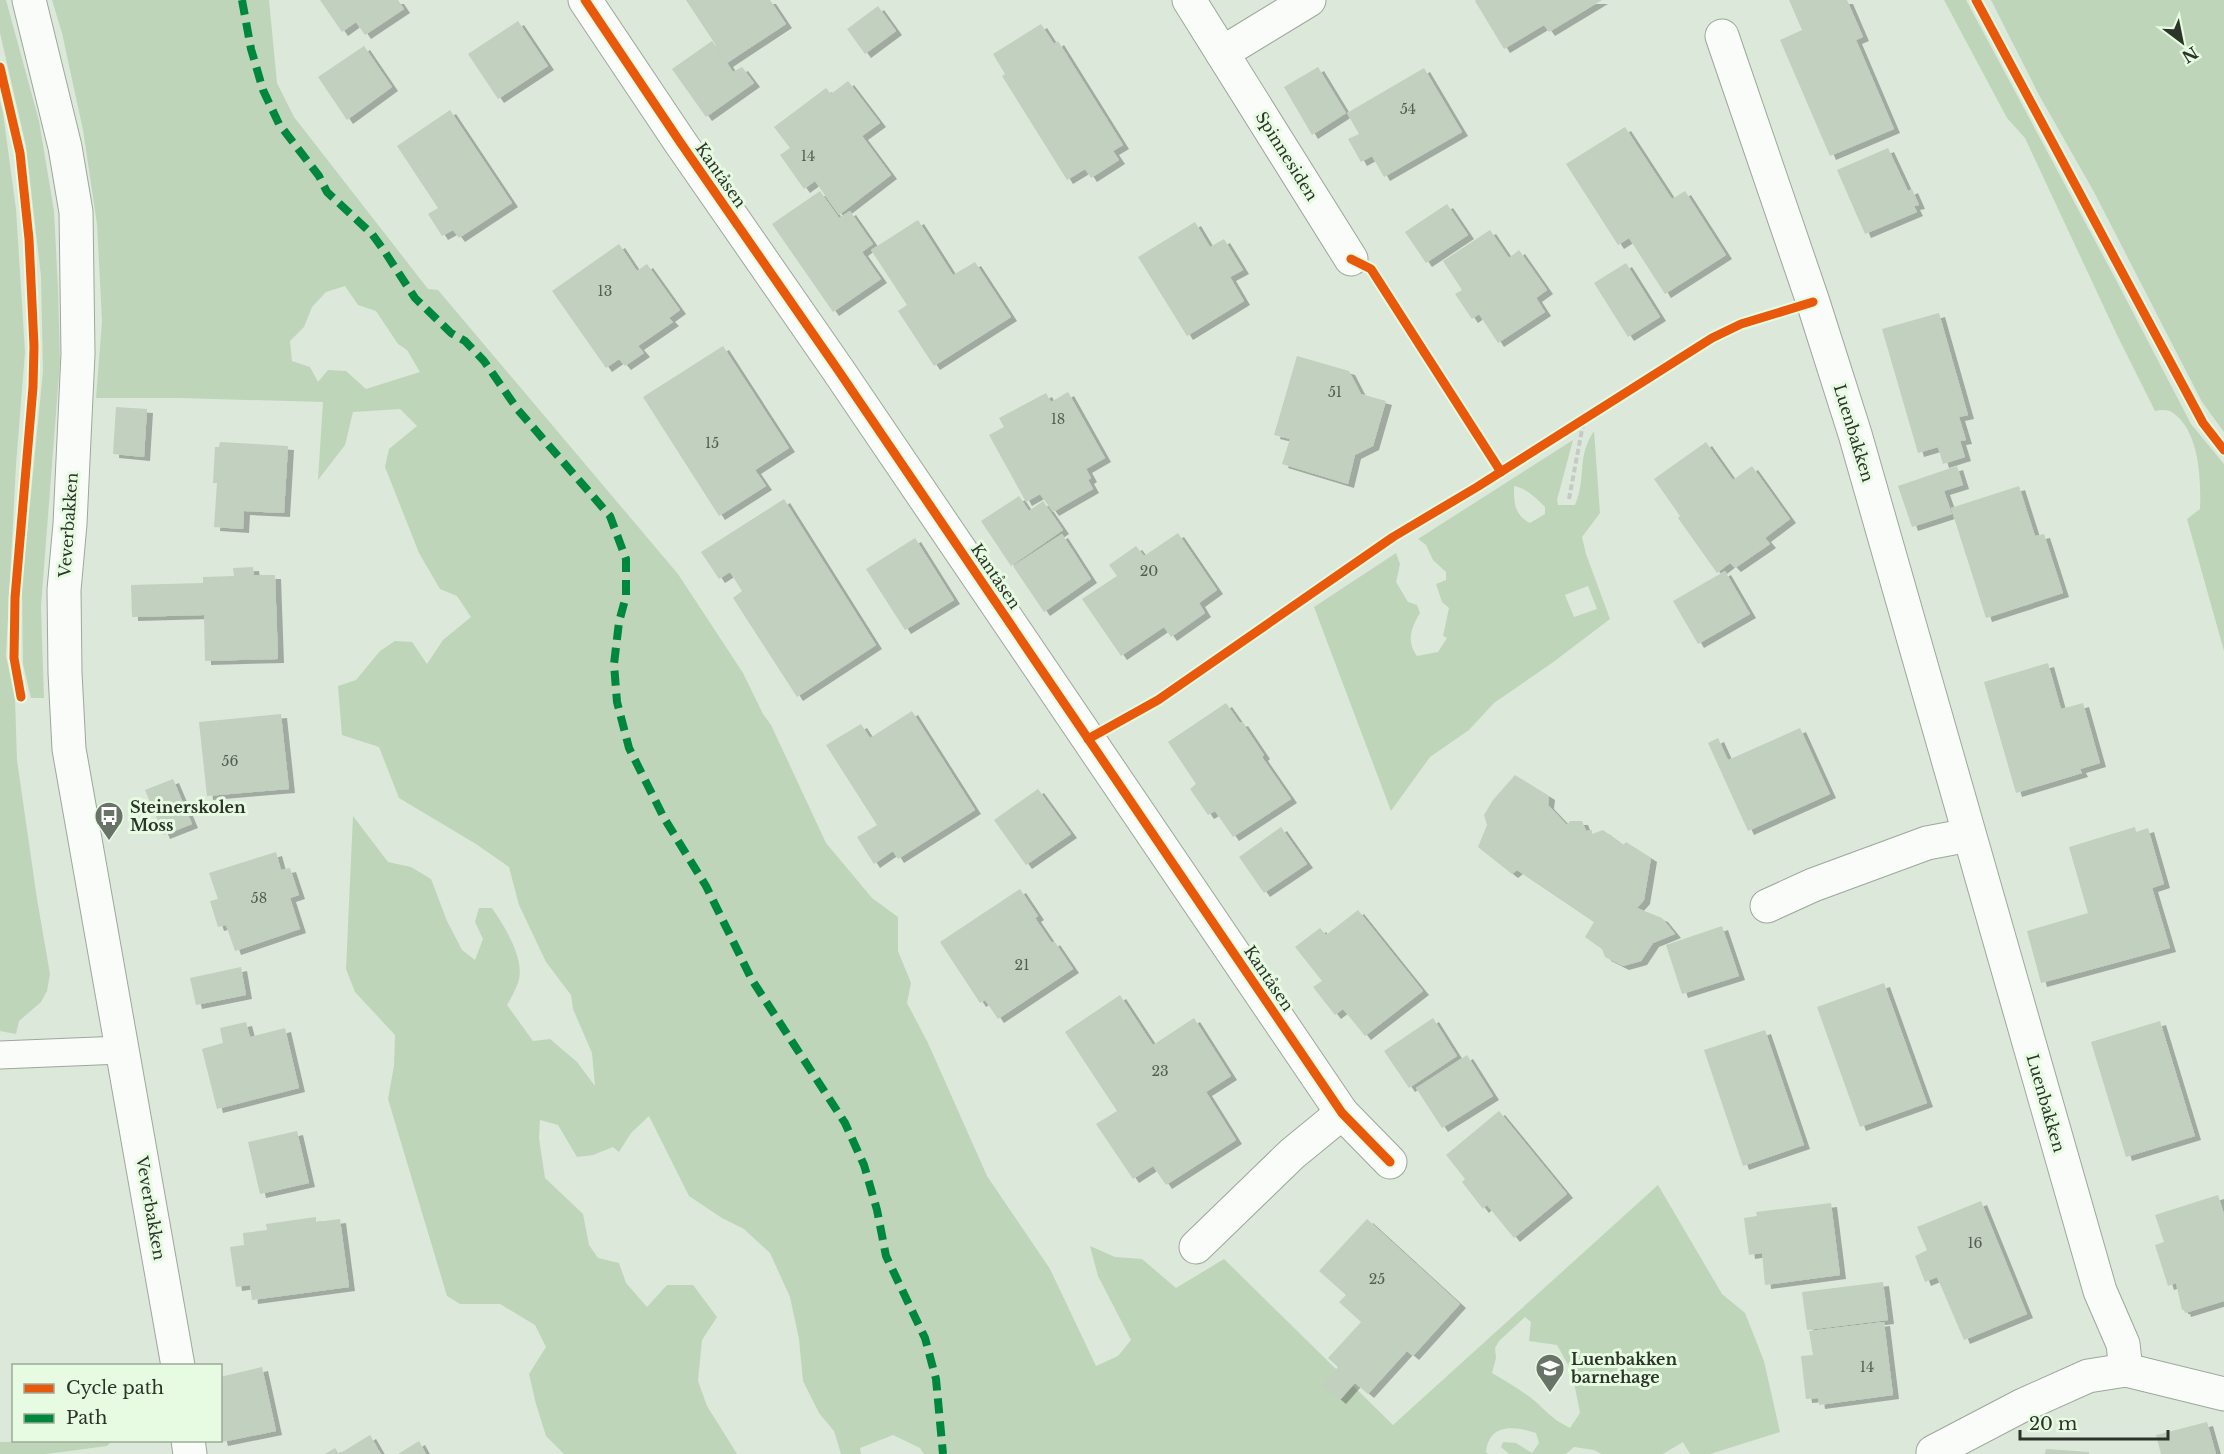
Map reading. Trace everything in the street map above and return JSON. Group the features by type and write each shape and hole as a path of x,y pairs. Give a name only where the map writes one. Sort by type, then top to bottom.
{"street":[{"name":"Veverbakken","path":"28,0 65,147 76,212 78,354 64,590 69,749 178,1364"},
{"name":"Kantåsen","path":"585,0 1342,1113 1390,1162"},
{"name":"Spinnesiden","path":"1189,0 1351,259"},
{"path":"1222,53 1309,0"},
{"name":"Luenbakken","path":"1722,36 1813,302 1855,434 2100,1291 2123,1344 2126,1370"},
{"path":"1767,906 1813,885 1927,843 1969,835"},
{"path":"1196,1247 1292,1154 1342,1113"},
{"path":"1933,1452 2021,1406 2088,1376 2126,1370 2224,1394"}],"lane":[{"path":"0,1055 121,1050"}],"path":[{"path":"1569,499 1580,421 1594,412"}],"green space":[{"path":"0,0 6,0 39,121 54,211 60,362 41,606 44,698 31,698 23,664 22,585 43,371 41,276 26,146 0,33"},
{"path":"52,0 269,0 277,83 294,117 428,289 438,290 678,574 743,673 763,714 771,725 826,843 872,898 898,917 898,951 911,983 907,1003 928,1043 987,1176 1050,1269 1096,1366 1118,1356 1131,1340 1098,1276 1090,1246 1115,1257 1142,1259 1176,1288 1224,1259 1393,1425 1658,1185 1722,1294 1745,1313 1764,1361 1780,1432 1710,1454 1690,1454 1683,1442 1663,1454 1601,1454 1594,1450 1574,1447 1566,1454 1509,1454 1501,1447 1503,1442 1516,1443 1532,1453 1539,1443 1536,1433 1512,1428 1498,1431 1492,1436 1486,1452 1488,1454 924,1454 920,1448 893,1435 860,1448 861,1454 841,1454 834,1431 819,1413 803,1381 799,1339 790,1297 770,1253 744,1229 722,1218 689,1196 649,1116 631,1133 619,1152 613,1147 593,1155 577,1157 558,1125 540,1120 539,1138 545,1178 583,1214 589,1245 598,1258 619,1263 626,1283 647,1307 667,1285 693,1285 717,1317 702,1340 698,1381 707,1406 737,1454 564,1454 546,1436 529,1374 546,1347 535,1325 500,1304 460,1304 447,1296 388,1099 394,1066 395,1035 355,992 346,969 353,816 388,862 411,867 431,879 447,921 462,950 475,960 483,939 475,922 479,908 492,908 513,944 519,964 518,983 507,1005 533,1041 550,1039 577,1062 595,1086 592,1053 573,1009 571,995 546,962 519,905 509,867 476,844 399,798 379,747 342,735 338,686 356,680 380,651 395,641 412,642 427,664 443,640 471,617 457,596 440,589 419,553 385,467 389,449 417,426 400,409 353,412 345,445 318,480 323,402 96,398 102,321 97,224 83,130 62,33","holes":["345,286 358,305 376,311 398,344 407,350 420,372 366,389 346,371 328,370 318,382 310,367 292,361 290,341 304,327 312,307 326,292","1525,1317 1531,1322 1529,1341 1557,1345 1572,1372 1580,1413 1570,1428 1526,1394 1492,1373 1496,1358 1495,1348 1499,1341"]},
{"path":"1944,0 1966,0 2191,424 2224,464 2224,651 2187,519 2200,509 2197,457 2189,432 2182,421 2171,412 2155,411 2025,138 2007,118"},
{"path":"1991,0 2224,0 2224,432 2202,402 2094,192 2039,95"},
{"path":"0,101 16,209 25,352 16,465 6,656 15,698 17,760 50,974 47,991 41,1002 19,1021 16,1034 0,1031"},
{"path":"1594,431 1600,513 1582,537 1610,619 1494,703 1469,730 1430,757 1391,811 1314,607 1396,553 1400,564 1396,582 1408,602 1417,605 1420,613 1411,635 1414,650 1417,656 1438,652 1447,638 1443,636 1449,608 1442,602 1436,584 1446,580 1446,572 1433,560 1426,545 1418,539 1573,440 1557,500 1558,505 1575,505 1579,495 1583,459","holes":["1514,486 1527,491 1538,500 1545,507 1545,514 1530,523 1525,520 1516,508","1588,586 1597,609 1574,617 1565,595"]},
{"path":"0,1442 111,1442 107,1446 46,1454 0,1454"}],"building":[{"path":"320,0 398,0 404,9 365,35 356,22 342,32"},
{"path":"686,0 770,0 786,24 727,63 733,72 742,67 754,83 706,117 672,69 712,41 723,56"},
{"path":"1476,0 1602,0 1549,32 1544,25 1504,49"},
{"path":"1789,0 1847,0 1863,37 1856,40 1894,129 1830,156 1780,40 1802,30"},
{"path":"878,6 896,31 865,54 847,29"},
{"path":"518,21 548,66 498,99 468,54"},
{"path":"1041,24 1054,44 1058,41 1123,145 1113,151 1119,160 1091,178 1085,169 1067,180 1002,76 1005,74 993,54"},
{"path":"364,46 392,87 347,120 318,77"},
{"path":"1318,67 1346,113 1312,135 1284,87"},
{"path":"1424,68 1462,132 1384,177 1372,156 1361,162 1348,139 1359,134 1347,113"},
{"path":"848,81 880,123 862,136 891,175 839,215 815,181 804,189 780,155 790,148 774,127 826,88 831,94"},
{"path":"450,110 512,203 459,238 453,230 442,236 428,214 438,208 397,146"},
{"path":"1625,127 1672,199 1685,191 1726,255 1665,294 1629,238 1618,245 1566,164"},
{"path":"1888,148 1908,191 1912,189 1919,205 1914,206 1917,212 1865,234 1837,170"},
{"path":"820,191 839,218 850,211 873,244 862,252 881,279 833,312 772,224"},
{"path":"1447,204 1468,235 1426,263 1405,232"},
{"path":"918,220 953,275 975,262 1011,317 934,366 898,311 907,305 871,250"},
{"path":"1195,222 1210,247 1224,239 1243,270 1230,277 1244,301 1187,336 1138,257"},
{"path":"1490,230 1509,258 1519,250 1547,290 1536,298 1545,312 1498,343 1479,314 1472,319 1455,294 1462,290 1443,261"},
{"path":"619,244 637,271 647,264 680,310 669,318 673,322 638,346 644,353 625,366 619,359 606,368 552,291"},
{"path":"1626,263 1660,317 1628,337 1594,283"},
{"path":"1939,313 1968,415 1959,417 1966,440 1960,441 1965,457 1943,464 1938,447 1918,453 1882,329"},
{"path":"723,346 789,448 755,470 766,486 719,516 643,397"},
{"path":"1297,356 1349,371 1361,394 1386,401 1373,446 1355,455 1348,484 1282,464 1290,439 1274,435"},
{"path":"1068,392 1105,458 1086,469 1093,489 1053,512 1040,494 1026,502 989,435 1004,427 999,418 1046,393 1051,402"},
{"path":"116,407 147,409 144,457 113,454"},
{"path":"220,442 288,446 284,513 244,511 243,529 214,527 217,483 213,483 215,447 219,447"},
{"path":"1706,442 1733,480 1752,466 1790,519 1765,538 1770,544 1735,568 1730,563 1717,573 1654,479"},
{"path":"1957,466 1963,485 1944,491 1952,514 1912,527 1898,486"},
{"path":"2019,486 2035,536 2044,534 2063,593 1986,618 1951,508"},
{"path":"1019,496 1029,511 1043,501 1063,530 1011,566 981,521"},
{"path":"784,499 876,645 797,697 733,598 742,591 730,572 719,579 701,552"},
{"path":"1178,533 1217,590 1199,603 1205,613 1171,637 1164,627 1121,656 1082,599 1117,576 1109,565 1136,546 1144,556"},
{"path":"1062,534 1091,579 1044,612 1013,566"},
{"path":"915,538 954,600 905,630 866,569"},
{"path":"253,567 254,575 275,575 278,659 205,661 204,615 132,617 131,585 203,583 203,577 234,576 233,568"},
{"path":"1725,571 1750,614 1698,644 1673,601"},
{"path":"2048,663 2061,709 2083,703 2100,763 2080,769 2082,773 2016,793 1984,682"},
{"path":"1226,703 1240,723 1242,722 1264,755 1262,757 1291,799 1233,837 1215,811 1208,815 1190,789 1196,784 1168,742"},
{"path":"912,711 975,810 898,859 893,851 874,864 857,837 877,825 826,745 861,724 870,738"},
{"path":"281,714 289,789 207,796 199,722"},
{"path":"1800,728 1830,794 1748,831 1708,743 1718,738 1728,760"},
{"path":"1515,775 1549,796 1548,805 1567,825 1570,821 1582,821 1586,831 1592,830 1592,834 1603,830 1623,845 1626,842 1651,858 1644,900 1637,908 1662,918 1675,934 1653,943 1641,961 1623,966 1605,957 1602,949 1585,937 1594,922 1517,870 1512,874 1478,847 1487,825 1484,815 1493,800"},
{"path":"173,779 192,824 164,835 145,790"},
{"path":"1038,789 1071,834 1026,865 994,820"},
{"path":"1281,827 1307,864 1264,893 1239,857"},
{"path":"2135,827 2136,832 2148,828 2164,884 2152,888 2170,948 2041,983 2027,931 2088,913 2069,847"},
{"path":"276,852 281,870 290,868 299,895 290,898 300,929 235,951 226,925 218,927 210,901 218,899 209,873"},
{"path":"1020,889 1038,916 1035,918 1073,969 998,1019 985,1000 980,1003 940,942"},
{"path":"1358,910 1423,991 1365,1036 1343,1009 1335,1015 1313,987 1322,981 1295,947 1320,928 1326,935"},
{"path":"1722,926 1739,976 1682,994 1666,945"},
{"path":"241,967 246,995 196,1005 190,978"},
{"path":"1884,983 1927,1103 1860,1127 1817,1007"},
{"path":"1120,995 1153,1045 1194,1018 1231,1076 1206,1092 1236,1140 1166,1185 1153,1166 1133,1179 1096,1124 1117,1111 1065,1032"},
{"path":"1433,1018 1457,1056 1409,1088 1384,1051"},
{"path":"2160,1021 2195,1136 2126,1157 2091,1042"},
{"path":"246,1022 250,1037 285,1028 299,1088 217,1109 202,1049 223,1043 220,1028"},
{"path":"1765,1030 1804,1145 1743,1166 1704,1050"},
{"path":"1467,1055 1493,1096 1442,1128 1416,1088"},
{"path":"1499,1111 1567,1194 1514,1238 1487,1205 1483,1209 1462,1182 1465,1179 1446,1155"},
{"path":"297,1131 309,1183 260,1194 248,1142"},
{"path":"2218,1195 2224,1214 2224,1301 2185,1313 2182,1310 2176,1283 2168,1286 2155,1245 2164,1242 2155,1215"},
{"path":"1981,1201 2027,1314 1964,1340 1937,1277 1925,1282 1915,1256 1927,1250 1917,1227"},
{"path":"1831,1203 1840,1275 1765,1285 1762,1253 1749,1255 1744,1218 1757,1216 1756,1212"},
{"path":"316,1217 316,1222 340,1219 349,1287 252,1300 250,1285 236,1287 230,1247 244,1245 243,1233 267,1230 266,1224"},
{"path":"1367,1219 1460,1304 1413,1356 1407,1351 1368,1394 1355,1383 1340,1400 1322,1385 1338,1367 1328,1358 1361,1322 1339,1302 1346,1295 1319,1271"},
{"path":"1883,1282 1888,1320 1807,1330 1802,1292"},
{"path":"1884,1322 1893,1395 1819,1405 1818,1398 1806,1399 1801,1356 1813,1355 1809,1331"},
{"path":"262,1367 276,1431 222,1442 222,1377"},
{"path":"2207,1422 2216,1454 2161,1454 2156,1435"},
{"path":"370,1435 381,1454 339,1454"},
{"path":"419,1441 426,1454 398,1454"},
{"path":"335,1448 339,1454 325,1454"},
{"path":"2046,1449 2089,1452 2089,1454 2045,1454"}],"marked path":[{"path":"242,0 251,49 263,90 279,124 319,176 327,192 372,234 415,298 451,333 465,341 484,361 518,410 610,516 626,559 626,596 619,622 614,664 617,702 629,748 664,818 706,886 752,980 845,1123 864,1165 877,1210 886,1256 925,1338 936,1379 943,1454"}],"cycle path":[{"path":"585,0 1342,1113 1390,1162"},
{"path":"1976,0 2203,423 2224,450"},
{"path":"0,67 20,153 29,239 34,346 33,387 15,598 14,658 21,697"},
{"path":"1351,259 1371,269 1501,472"},
{"path":"1088,739 1158,700 1393,537 1477,487 1712,338 1741,324 1813,302"}],"place":[{"name":"Steinerskolen Moss","path":"109,842"},
{"name":"Luenbakken barnehage","path":"1550,1394"}]}
